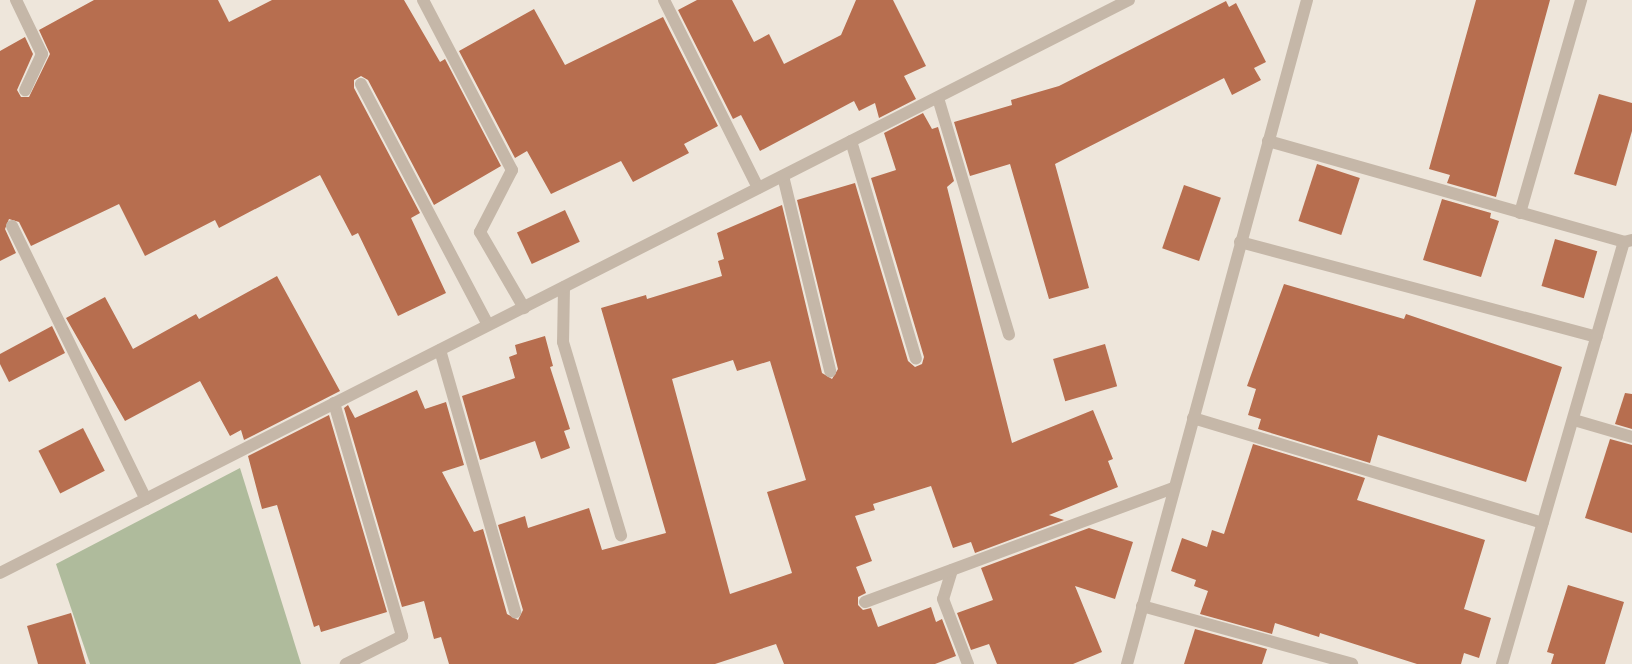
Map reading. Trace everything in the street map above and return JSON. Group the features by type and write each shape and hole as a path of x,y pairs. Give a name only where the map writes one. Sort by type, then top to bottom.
{"street":[{"path":"16,0 42,54 25,90"},
{"path":"423,0 512,170 480,232 524,308"},
{"path":"664,0 758,188"},
{"path":"0,573 1129,0"},
{"path":"1127,664 1307,0"},
{"path":"1520,212 1580,0"},
{"path":"361,84 488,326"},
{"path":"938,98 1009,336"},
{"path":"851,141 916,359"},
{"path":"1268,141 1628,241 1597,337 1502,664"},
{"path":"783,176 830,371"},
{"path":"12,226 146,499"},
{"path":"1240,242 1597,337"},
{"path":"564,287 563,342 621,535"},
{"path":"440,350 515,612"},
{"path":"334,403 402,636 346,664"},
{"path":"1193,418 1543,523"},
{"path":"1574,420 1632,437"},
{"path":"865,602 1174,488"},
{"path":"952,570 943,599 968,664"},
{"path":"1142,606 1352,664"}],"green space":[{"path":"240,468 301,664 90,664 56,564"}],"building":[{"path":"94,0 218,0 229,22 272,0 404,0 440,62 445,59 501,166 434,205 368,80 361,76 354,80 354,88 420,213 411,218 446,293 398,316 358,233 352,236 320,175 219,228 215,220 145,256 119,204 31,246 19,222 9,219 5,229 16,253 0,261 0,51 25,37 33,54 17,90 21,97 29,97 50,54 39,30"},
{"path":"697,0 732,0 754,42 769,34 784,64 841,35 856,0 893,0 926,66 904,76 916,99 879,118 875,103 859,111 854,101 760,151 741,115 733,119 678,10"},
{"path":"1476,0 1550,0 1496,197 1447,183 1450,175 1429,169"},
{"path":"1226,1 1229,7 1236,3 1266,62 1254,68 1261,80 1232,95 1224,78 1055,164 1089,288 1049,299 1010,164 970,176 954,122 1012,105 1011,100 1059,86"},
{"path":"534,9 565,65 663,17 718,126 684,144 689,153 633,182 621,161 551,194 527,151 515,158 459,51"},
{"path":"1599,94 1632,103 1632,131 1616,186 1574,174"},
{"path":"923,113 932,129 938,127 954,181 947,187 1012,443 1093,410 1113,459 1108,461 1118,487 1049,515 1064,520 975,553 971,542 953,548 931,486 873,504 875,510 855,516 872,561 856,567 866,593 858,597 858,605 863,610 871,608 878,627 931,607 936,622 942,619 956,656 935,664 784,664 776,644 715,664 449,664 441,637 434,639 424,601 402,607 344,408 348,405 355,418 417,390 425,409 446,402 464,465 442,472 474,532 483,529 507,614 518,620 523,610 498,525 525,516 528,528 589,508 602,550 666,533 601,308 646,295 647,299 722,276 718,261 724,259 717,233 782,205 822,373 832,379 838,369 797,200 855,183 908,361 915,367 922,364 924,357 871,178 896,170 884,133","holes":["733,360 737,371 770,361 806,480 767,492 792,573 730,594 672,379"]},
{"path":"1317,164 1360,178 1341,235 1298,221"},
{"path":"1184,185 1221,198 1199,261 1162,248"},
{"path":"1442,199 1491,213 1490,218 1499,221 1481,277 1423,260"},
{"path":"565,210 580,242 532,264 517,232"},
{"path":"1555,239 1597,251 1584,298 1541,286"},
{"path":"277,276 340,391 244,440 241,430 230,436 200,381 125,421 66,318 105,297 133,349 196,314 199,319"},
{"path":"1284,284 1404,319 1406,314 1562,367 1526,482 1378,435 1370,463 1258,429 1261,419 1248,415 1256,389 1247,386"},
{"path":"52,326 65,353 9,382 0,364 0,354"},
{"path":"545,336 553,366 550,367 570,429 564,431 570,448 541,459 535,441 480,460 462,396 515,378 509,357 517,354 515,345"},
{"path":"1105,344 1117,386 1065,401 1053,359"},
{"path":"1625,393 1632,394 1632,429 1615,424"},
{"path":"329,415 387,612 321,632 319,625 314,627 277,505 262,509 248,456"},
{"path":"83,428 105,471 60,493 38,451"},
{"path":"1610,439 1632,445 1632,533 1585,518"},
{"path":"1253,444 1365,478 1357,500 1485,540 1464,609 1491,618 1479,658 1464,653 1461,664 1417,664 1320,633 1319,637 1275,623 1272,634 1200,614 1208,591 1194,586 1196,580 1171,571 1182,538 1207,547 1212,530 1224,534"},
{"path":"1089,528 1133,542 1115,599 1075,586 1102,652 1073,664 997,664 989,644 971,650 957,613 993,600 981,568"},
{"path":"1568,585 1624,602 1605,664 1551,664 1554,654 1547,652"},
{"path":"71,613 86,664 38,664 27,626"},
{"path":"1195,629 1267,649 1262,664 1184,664"}]}
